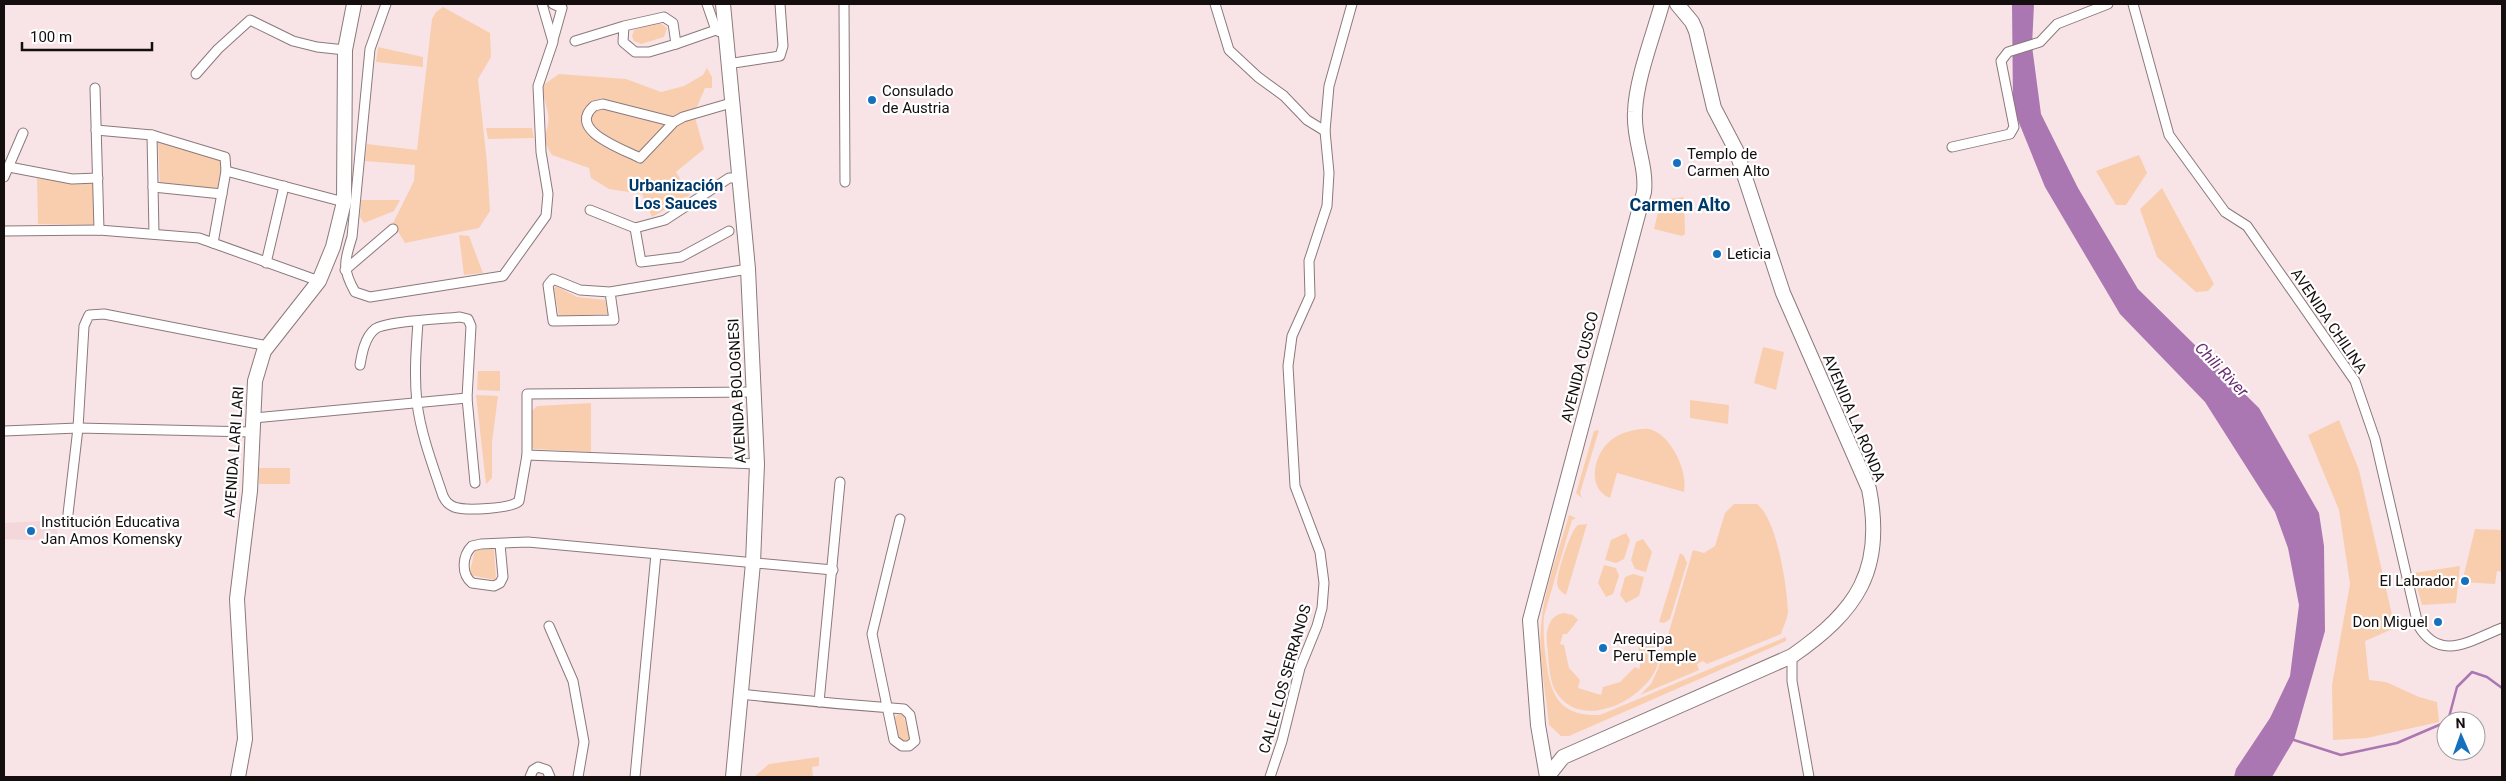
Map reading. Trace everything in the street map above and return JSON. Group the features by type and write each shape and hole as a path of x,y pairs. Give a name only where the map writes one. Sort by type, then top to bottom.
{"main road":[{"name":"AVENIDA LARI LARI","path":"238,777 245,739 237,599 250,491 255,381 264,351 319,281 333,247 344,202 345,50 354,4"},
{"name":"AVENIDA BOLOGNESI","path":"723,4 720,31 727,64 748,269 757,464 753,563 733,777"},
{"name":"AVENIDA CUSCO","path":"1548,777 1538,725 1530,620 1644,192 1644,173 1636,141 1635,110 1662,4"},
{"path":"1657,19 1679,7"},
{"name":"AVENIDA LA RONDA","path":"1548,777 1563,757 1792,656 1834,624 1851,602 1868,572 1874,544 1874,517 1869,490 1783,293 1736,150 1714,108 1696,31 1692,22 1679,7"},
{"path":"1542,740 1555,753 1563,757"}],"street":[{"path":"386,4 370,49 352,237 347,253 345,270 355,292 370,297 503,276 546,216 548,194 541,152 538,86 553,42 560,5"},
{"path":"542,4 553,42"},
{"path":"624,26 623,42 635,52 648,52 720,31 707,4"},
{"path":"727,64 780,56 783,46 780,4"},
{"path":"844,4 844,182"},
{"path":"1215,4 1228,50 1258,78 1284,96 1307,120 1325,131"},
{"name":"CALLE LOS SERRANOS","path":"1270,777 1282,740 1300,668 1317,626 1322,608 1324,583 1320,552 1295,486 1288,366 1292,336 1310,296 1309,261 1328,206 1329,173 1325,131 1332,71 1352,4"},
{"path":"1952,147 2010,134 2014,127 2001,61 2008,52 2034,45 2057,24 2108,4"},
{"name":"AVENIDA CHILINA","path":"2133,4 2169,134 2225,212 2247,226 2355,381 2375,439 2418,625 2426,638 2434,644 2445,646 2457,645 2502,628"},
{"path":"575,41 624,26 664,18 673,23 676,44"},
{"path":"196,74 218,49 250,20 292,41 317,48 345,50"},
{"path":"95,88 99,230"},
{"path":"674,122 604,104 594,106 586,116 586,124 592,133 640,158 674,122 683,117 731,103"},
{"path":"96,130 152,135 222,155 226,160 226,171 213,243"},
{"path":"4,177 23,133"},
{"path":"152,135 154,234"},
{"path":"9,168 72,179 98,178"},
{"path":"226,171 344,202"},
{"path":"590,210 635,228 665,220 729,178 738,178"},
{"path":"266,262 284,186"},
{"path":"153,187 222,194"},
{"path":"635,228 641,262 681,257 729,231"},
{"path":"345,270 393,229"},
{"path":"4,231 99,230 199,238 319,281"},
{"path":"333,247 347,253"},
{"path":"610,292 614,320 553,321 548,285 553,279 580,290 610,292 748,269"},
{"path":"68,514 78,428 84,326 89,315 104,314 268,346"},
{"path":"360,365 362,352 376,328 386,325 460,317 470,321 467,398 475,483"},
{"path":"418,322 415,368 417,403 422,431 442,496 448,504 467,509 516,504 522,493 527,455 527,394 754,392"},
{"path":"4,431 253,425 467,398"},
{"path":"527,455 757,464"},
{"path":"819,702 840,482"},
{"path":"740,694 888,708 872,634 900,518"},
{"path":"500,544 503,577 500,583 494,586 472,583 465,572 465,558 469,550 477,544 528,542 833,570"},
{"path":"635,777 656,554"},
{"path":"549,626 573,681 584,742 578,777"},
{"path":"1792,656 1792,681 1809,777"},
{"path":"530,777 533,770 542,767 547,770 550,777"}],"shaded area":[{"path":"2012,4 2034,4 2032,46 2041,114 2078,188 2138,289 2259,408 2319,513 2324,546 2325,631 2294,740 2272,777 2234,777 2236,769 2270,718 2290,676 2299,605 2288,548 2275,512 2205,402 2120,314 2045,187 2013,108"},
{"path":"443,7 490,33 491,57 478,79 490,211 479,228 405,243 393,223 414,181 415,165 365,161 367,144 417,150 432,19 436,12"},
{"path":"659,22 667,28 664,37 641,44 634,41 632,36 634,30"},
{"path":"378,47 423,57 423,67 376,62"},
{"path":"707,68 712,77 712,88 705,88 694,114 704,149 676,172 690,195 652,217 642,194 609,189 591,178 589,168 552,155 548,148 545,137 548,113 542,86 559,74 626,79 661,92 684,86 703,75"},
{"path":"486,128 532,128 534,138 488,139"},
{"path":"158,141 220,160 222,165 217,189 160,184"},
{"path":"2139,155 2147,173 2126,205 2116,205 2096,171"},
{"path":"37,178 68,183 93,183 94,225 38,224"},
{"path":"2162,188 2214,284 2208,291 2196,292 2157,257 2140,209"},
{"path":"1684,197 1685,234 1682,236 1654,229 1661,200"},
{"path":"361,200 400,200 394,211 364,223 360,217"},
{"path":"459,235 469,236 483,273 464,275"},
{"path":"556,286 577,297 605,300 608,314 559,316 554,288"},
{"path":"1763,347 1784,352 1776,390 1754,383"},
{"path":"478,371 500,371 500,391 477,390"},
{"path":"476,395 498,396 492,442 492,478 486,484"},
{"path":"1690,400 1729,405 1728,424 1690,418"},
{"path":"591,403 591,452 535,449 531,447 532,411 537,406"},
{"path":"2339,420 2359,470 2395,628 2365,641 2369,680 2386,682 2419,697 2437,702 2436,723 2367,738 2333,740 2332,685 2350,584 2339,510 2308,435"},
{"path":"1649,429 1657,432 1664,438 1676,454 1685,483 1684,492 1617,473 1610,498 1603,494 1595,480 1596,463 1599,455 1609,442 1622,434 1633,430"},
{"path":"1599,430 1580,493 1582,498 1576,493 1594,431"},
{"path":"259,468 290,468 290,484 259,484"},
{"path":"1734,504 1757,504 1764,512 1770,524 1780,554 1786,586 1788,611 1781,634 1707,664 1703,661 1697,664 1699,670 1640,695 1651,684 1658,669 1693,550 1704,553 1715,546 1725,513"},
{"path":"1569,515 1576,518 1572,520 1544,616 1545,653 1550,683 1559,701 1566,707 1586,715 1600,715 1786,637 1786,641 1569,736 1561,736 1549,725 1541,663 1540,638 1545,598"},
{"name":"Institución Educativa Jan Amos Komensky","path":"59,520 56,541 4,539 4,523"},
{"path":"1587,524 1566,595 1560,590 1557,583 1562,562 1575,529 1578,525"},
{"path":"2475,529 2502,530 2502,572 2497,571 2495,584 2462,582"},
{"path":"1626,533 1630,540 1624,559 1616,563 1605,560 1611,540"},
{"path":"1643,539 1652,552 1646,572 1635,569 1631,560 1636,542"},
{"path":"494,549 496,580 469,575 475,550"},
{"path":"1680,553 1684,556 1687,563 1670,619 1664,623 1659,622"},
{"path":"1604,565 1616,568 1619,576 1613,594 1606,597 1598,583"},
{"path":"2460,566 2456,603 2422,605 2413,573"},
{"path":"1633,574 1644,577 1639,596 1626,603 1620,595 1625,577"},
{"path":"1563,613 1573,615 1578,620 1567,634 1563,634 1560,644 1564,645 1569,668 1580,680 1578,688 1601,695 1603,687 1620,682 1635,667 1639,669 1643,655 1639,654 1638,638 1648,637 1656,643 1659,658 1654,674 1642,688 1625,700 1607,708 1588,711 1570,706 1553,687 1547,643 1549,624 1554,617"},
{"path":"903,714 910,739 907,743 899,740 895,718 897,715"},
{"path":"819,757 819,766 812,767 813,777 754,777 769,764"}],"waterway":[{"path":"2451,711 2457,687 2472,672 2487,677 2502,688"},
{"path":"2294,740 2341,755 2397,743 2436,726"}],"place":[{"name":"Consulado de Austria","path":"872,100"},
{"name":"Templo de Carmen Alto","path":"1677,163"},
{"name":"Leticia","path":"1717,254"},
{"name":"Institución Educativa Jan Amos Komensky","path":"31,531"},
{"name":"El Labrador","path":"2465,581"},
{"name":"Don Miguel","path":"2438,622"},
{"name":"Arequipa Peru Temple","path":"1603,648"}],"district":[{"name":"Urbanización Los Sauces","path":"676,194"},
{"name":"Carmen Alto","path":"1680,205"}],"water label":[{"name":"Chili River","path":"2222,369"}]}
